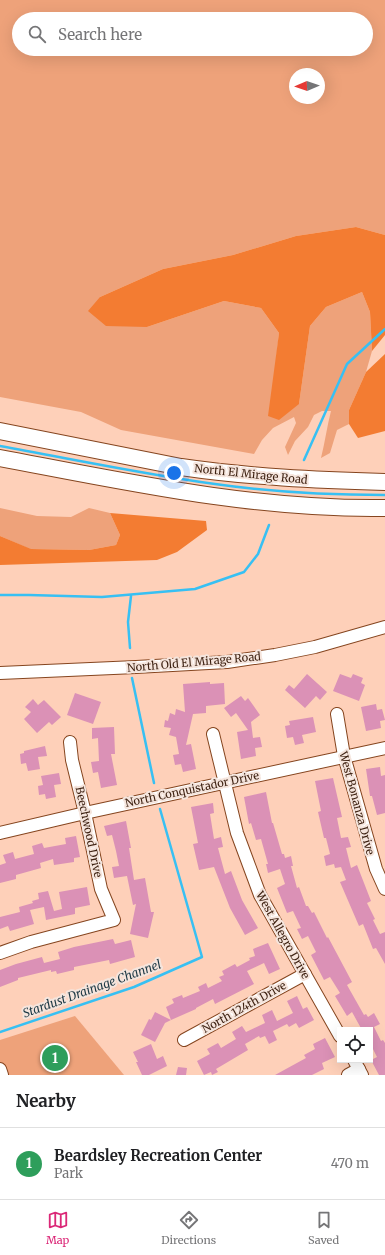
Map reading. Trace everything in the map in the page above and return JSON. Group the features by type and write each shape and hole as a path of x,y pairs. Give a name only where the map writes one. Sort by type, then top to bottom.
{"main road":[{"name":"North El Mirage Road","path":"0,431 181,466 246,475 317,480 385,482"},
{"path":"0,458 174,491 244,500 301,505 385,508"}],"street":[{"name":"North Old El Mirage Road","path":"0,673 227,662 315,647 385,627"},
{"name":"West Bonanza Drive","path":"337,714 344,756 376,869 385,889"},
{"name":"West Allegro Drive","path":"212,734 237,833 260,895 337,1031"},
{"name":"Beechwood Drive","path":"0,953 31,942 114,920 101,889 72,760 70,742"},
{"name":"North Conquistador Drive","path":"0,833 146,799 385,748"},
{"name":"North 124th Drive","path":"184,1040 305,974"},
{"path":"348,1075 358,1068"},
{"path":"0,1069 2,1075"}],"shaded area":[{"path":"0,0 385,0 385,235 356,227 296,236 233,255 163,269 100,297 147,327 224,301 261,308 279,333 275,370 299,404 310,326 326,307 362,292 370,312 372,351 366,372 349,410 349,424 337,430 330,453 321,458 331,411 322,411 314,415 308,427 295,441 288,455 285,447 296,423 294,417 273,428 262,440 254,454 121,430 81,412 0,397"},
{"path":"356,227 385,235 385,335 372,351 370,312 362,292 326,307 310,326 299,404 279,420 268,416 279,333 261,308 224,301 147,327 106,326 88,311 100,297 163,269 233,255 296,236"},
{"path":"385,354 385,431 358,438 349,424 349,410 366,372"},
{"path":"0,508 37,516 71,517 89,508 110,513 120,535 116,545 89,550 30,549 0,536"},
{"path":"110,513 206,521 207,530 177,552 157,560 0,565 0,536 31,549 89,550 116,545 120,535"},
{"path":"75,1016 124,1075 0,1075 0,1040"}],"building":[{"path":"307,674 327,692 320,700 316,696 305,708 285,690 289,685 294,689"},
{"path":"340,674 351,678 353,674 363,678 361,683 365,685 359,701 333,691"},
{"path":"210,682 210,684 224,683 225,704 206,706 206,713 193,714 186,745 191,744 196,769 183,772 181,764 175,765 173,755 179,754 176,737 169,735 171,728 164,727 165,720 168,721 170,713 175,715 176,709 185,712 183,684"},
{"path":"75,693 101,702 93,724 67,715"},
{"path":"241,696 245,701 248,698 260,715 251,722 253,738 260,737 262,747 255,748 256,756 241,759 237,732 248,730 236,713 231,717 224,708"},
{"path":"33,699 38,705 44,700 61,717 52,725 49,722 37,733 24,719 31,712 25,707"},
{"path":"376,704 377,710 382,709 385,720 380,721 381,728 366,731 361,707"},
{"path":"313,717 316,732 302,735 304,743 295,745 293,737 287,738 285,726 290,725 289,721"},
{"path":"114,727 115,754 111,754 117,785 101,788 98,772 93,773 91,762 99,761 98,738 92,739 92,728"},
{"path":"45,746 47,756 38,757 40,769 28,771 26,763 21,764 20,754 24,753 24,751"},
{"path":"380,767 381,776 385,775 385,813 377,815 372,796 370,796 366,769"},
{"path":"59,773 61,784 54,785 56,797 46,799 45,794 39,795 38,786 43,785 41,776"},
{"path":"333,778 342,817 337,818 341,838 348,837 351,847 346,848 351,868 357,865 371,901 367,903 375,919 373,920 380,934 385,932 385,964 376,948 373,949 363,924 359,926 340,882 346,880 341,867 335,868 334,864 326,866 324,856 330,854 326,838 324,838 318,812 321,811 315,781"},
{"path":"266,792 272,823 282,854 284,854 285,858 291,856 293,866 291,866 297,888 299,887 306,906 308,906 312,913 314,912 352,982 347,985 364,1015 366,1014 368,1017 374,1013 380,1024 374,1027 381,1041 383,1040 385,1043 385,1075 379,1075 373,1063 373,1059 377,1057 373,1049 373,1027 360,1027 352,1012 347,1016 335,996 340,993 330,977 324,980 311,955 316,952 308,936 302,939 297,929 301,928 293,911 287,913 277,888 285,884 280,869 268,873 266,864 268,864 261,839 256,840 251,823 249,824 244,797"},
{"path":"213,803 214,813 210,814 214,839 221,837 223,847 218,848 225,874 231,871 242,900 258,928 245,935 230,908 214,867 199,870 193,844 198,843 191,807"},
{"path":"126,821 131,848 129,848 134,880 145,878 151,912 154,912 148,938 130,934 136,904 133,905 127,876 114,878 112,867 119,866 112,835 107,836 104,826"},
{"path":"76,836 80,857 74,858 74,862 54,865 53,859 40,863 41,868 16,875 16,879 0,883 0,865 6,863 3,855 13,852 15,859 34,854 32,846 42,843 44,848 66,844 65,838"},
{"path":"87,887 90,905 75,908 75,914 46,920 44,907 30,910 34,924 10,931 8,926 0,929 0,917 20,912 19,907 33,903 32,901 39,899 38,893 48,891 54,911 62,909 59,892"},
{"path":"113,939 115,944 131,940 135,957 110,964 109,960 74,967 74,970 57,974 56,971 51,972 51,970 18,978 18,980 0,987 0,970 42,957 44,963 60,959 58,952"},
{"path":"268,943 280,969 269,974 264,963 247,971 254,984 215,1004 213,999 196,1009 171,1020 166,1007 174,1003 172,999 182,995 183,998 200,991 198,987 206,983 208,988 222,981 219,977 224,975 222,971 235,964 237,967 250,960 249,958 255,956 253,949"},
{"path":"297,996 303,1009 307,1007 314,1020 299,1028 296,1023 289,1027 287,1024 273,1031 277,1040 269,1044 265,1036 260,1038 259,1036 245,1044 248,1050 216,1069 218,1072 212,1075 211,1072 204,1075 197,1061 210,1054 207,1049 218,1043 221,1048 236,1039 232,1032 242,1026 246,1032 265,1023 262,1015 272,1010 277,1021 293,1013 287,1001"},
{"path":"155,1012 171,1020 165,1023 155,1042 141,1035 149,1019 151,1020"},
{"path":"325,1038 335,1057 322,1063 324,1069 312,1075 275,1075 306,1058 304,1055 315,1049 313,1044"},
{"path":"151,1044 157,1059 163,1056 167,1066 149,1075 142,1075 133,1052"},
{"path":"178,1067 187,1068 186,1075 176,1075"}],"waterway":[{"path":"304,460 347,364 385,329"},
{"path":"0,446 161,476 236,487 300,492 385,495"},
{"path":"0,595 102,597 195,589 244,572 258,554 269,525"},
{"name":"Stardust Drainage Channel","path":"130,648 128,622 131,596"},
{"name":"Stardust Drainage Channel","path":"132,678 154,783"},
{"name":"Stardust Drainage Channel","path":"0,1032 134,987 202,957 160,809"}],"place":[{"name":"Beardsley Recreation Center","path":"55,1058"}]}
